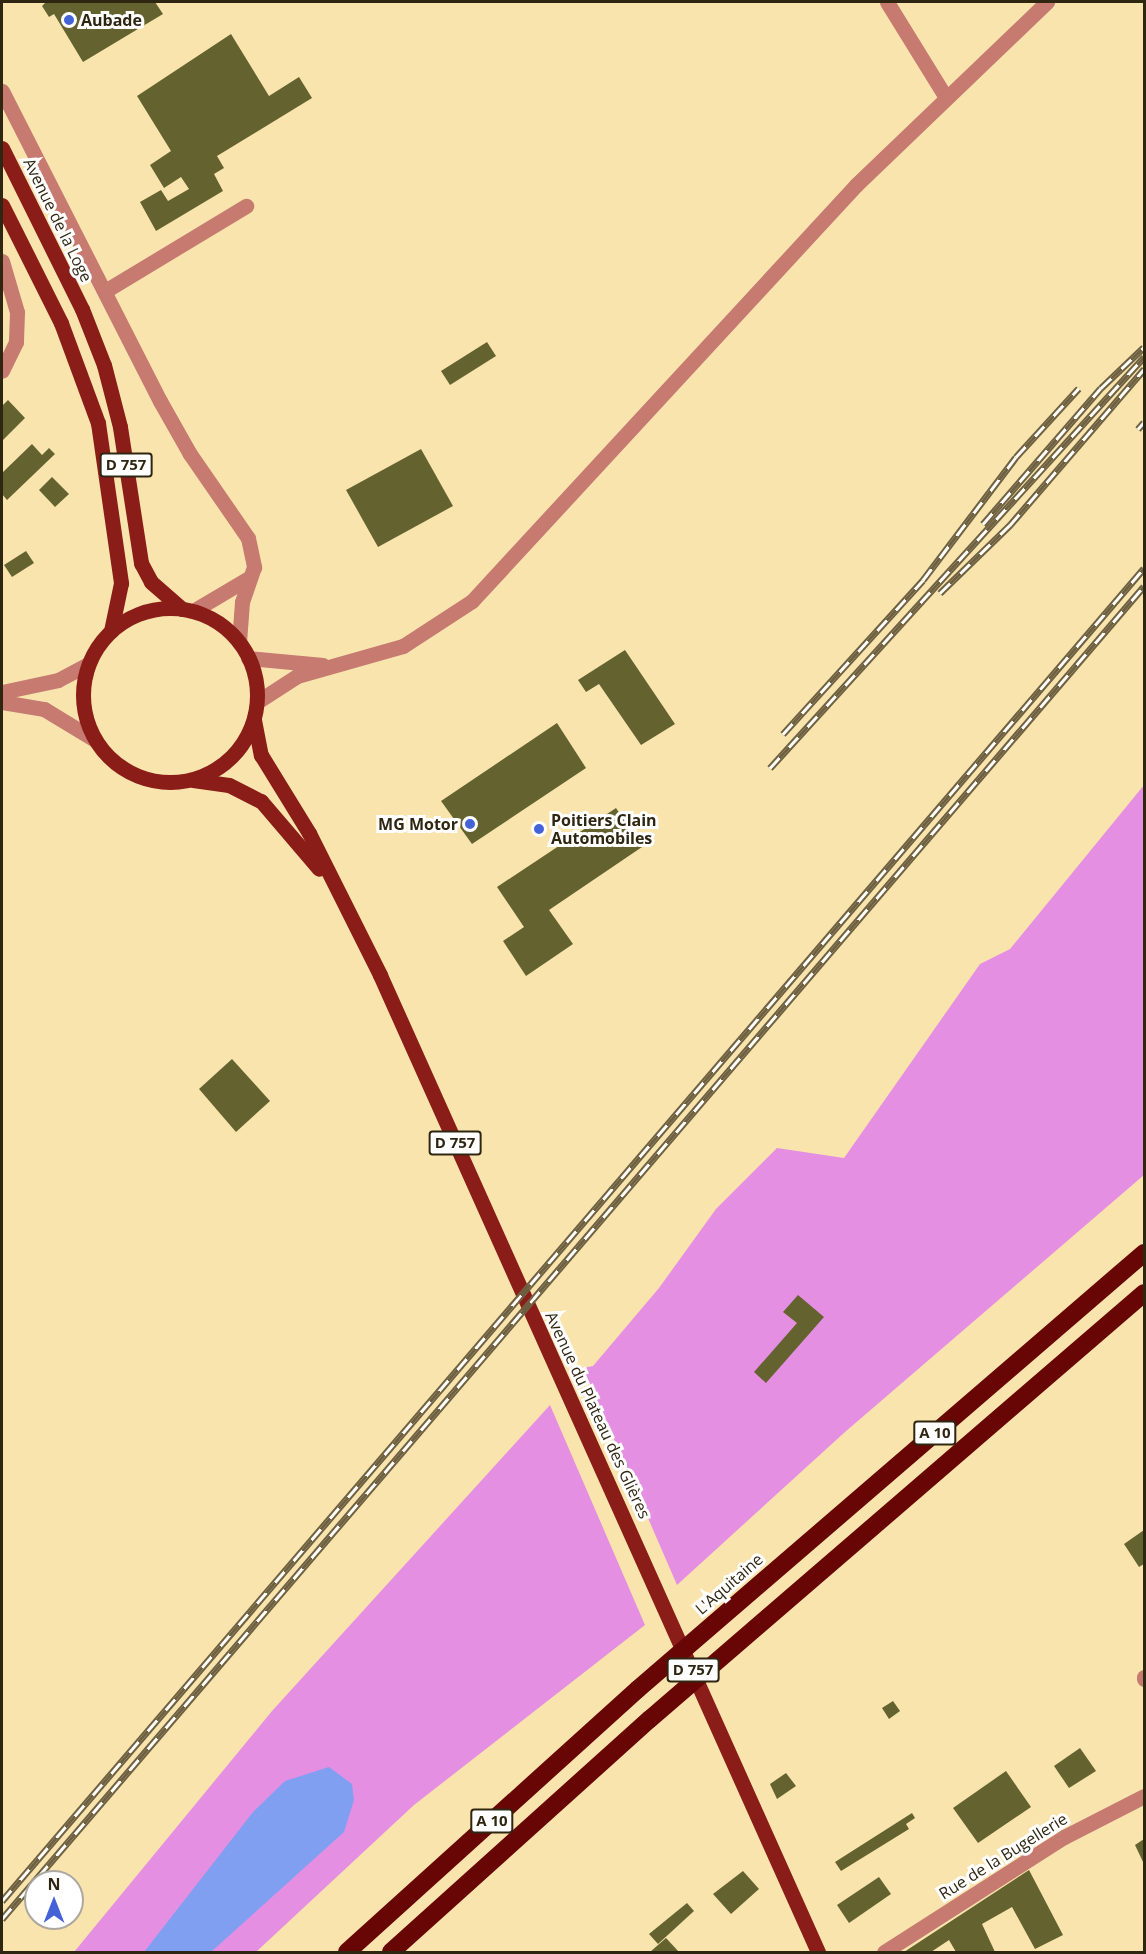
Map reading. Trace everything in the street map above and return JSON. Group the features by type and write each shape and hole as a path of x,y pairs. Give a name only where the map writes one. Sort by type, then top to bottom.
{"highway":[{"name":"L'Aquitaine","path":"347,1953 638,1689 1144,1254"},
{"name":"A 10","path":"391,1953 650,1719 1144,1293"}],"main road":[{"name":"Avenue de la Loge","path":"2,148 82,309 113,396 141,563 151,582 188,610"},
{"name":"D 757","path":"2,205 61,323 93,406 108,471 121,583 111,631"},
{"path":"188,610 219,623 239,642 248,658 257,702 254,720 241,746 220,767 193,780 170,783 137,776 109,758 94,740 83,703 88,664 111,631 140,614 188,610"},
{"name":"Avenue du Plateau des Glières","path":"254,720 261,755 309,833 340,896 486,1211 819,1953"},
{"name":"Avenue du Plateau des Glières","path":"193,780 229,785 261,801 340,896"}],"street":[{"path":"887,2 945,96"},
{"path":"257,702 285,681 403,646 472,600 770,277 945,96 1047,2"},
{"path":"2,91 190,454 248,538 254,567 248,579 238,619 239,642"},
{"path":"105,291 246,206"},
{"path":"2,261 17,312 16,342 2,371"},
{"path":"188,610 248,579"},
{"path":"248,658 338,666"},
{"path":"2,692 58,680 88,664"},
{"path":"2,702 44,709 94,740"},
{"name":"Rue de la Bugellerie","path":"884,1953 1064,1837 1144,1796"}],"shaded area":[{"path":"1144,785 1144,1175 845,1432 677,1585 583,1368 593,1366 659,1288 716,1209 777,1148 844,1158 980,964 1010,949"},
{"path":"550,1405 645,1625 414,1805 256,1952 74,1952 272,1711"}],"water":[{"path":"329,1767 352,1784 354,1800 344,1832 211,1952 144,1952 253,1812 285,1781"}],"building":[{"path":"46,2 155,2 163,14 83,62 54,14 49,17 42,6"},
{"path":"231,34 269,96 299,77 312,98 217,156 224,168 214,174 223,191 156,231 140,202 161,190 168,201 189,189 181,177 164,188 150,165 171,151 137,96"},
{"path":"487,342 496,356 450,385 441,371"},
{"path":"8,400 25,418 2,441 2,406"},
{"path":"32,444 42,455 49,448 55,454 7,500 2,494 2,473"},
{"path":"421,449 453,506 378,547 346,490"},
{"path":"52,477 69,494 55,507 39,490"},
{"path":"26,551 34,563 12,577 4,565"},
{"path":"625,650 675,724 641,745 599,684 586,692 578,680"},
{"path":"557,723 586,768 472,844 441,801"},
{"path":"616,808 642,847 549,910 573,944 526,976 503,941 524,927 497,887"},
{"path":"232,1059 270,1101 236,1132 199,1089"},
{"path":"798,1295 824,1317 766,1383 754,1372 797,1323 783,1312"},
{"path":"1144,1530 1144,1564 1139,1567 1124,1544"},
{"path":"893,1701 900,1711 889,1719 882,1708"},
{"path":"1080,1748 1096,1771 1069,1788 1054,1766"},
{"path":"1006,1771 1031,1807 978,1843 953,1808"},
{"path":"786,1773 796,1786 777,1799 770,1784"},
{"path":"912,1813 915,1818 906,1824 909,1829 841,1871 835,1862"},
{"path":"1144,1839 1144,1864 1135,1845"},
{"path":"1029,1870 1063,1935 1035,1949 1012,1907 982,1924 995,1952 956,1952 949,1940 931,1952 904,1952"},
{"path":"743,1871 759,1889 731,1914 713,1894"},
{"path":"879,1877 891,1894 849,1923 837,1905"},
{"path":"687,1903 694,1911 658,1944 649,1934"},
{"path":"666,1938 679,1952 650,1952"}],"railway":[{"path":"983,524 1101,388 1144,347"},
{"path":"770,768 1144,357"},
{"path":"940,593 1010,525 1144,369"},
{"path":"783,734 923,580 1016,457 1079,388"},
{"path":"1138,429 1144,422"},
{"path":"2,1901 1144,568"},
{"path":"2,1919 1144,586"}],"place":[{"name":"Aubade","path":"69,20"},
{"name":"MG Motor","path":"470,824"},
{"name":"Poitiers Clain Automobiles","path":"539,829"}]}
